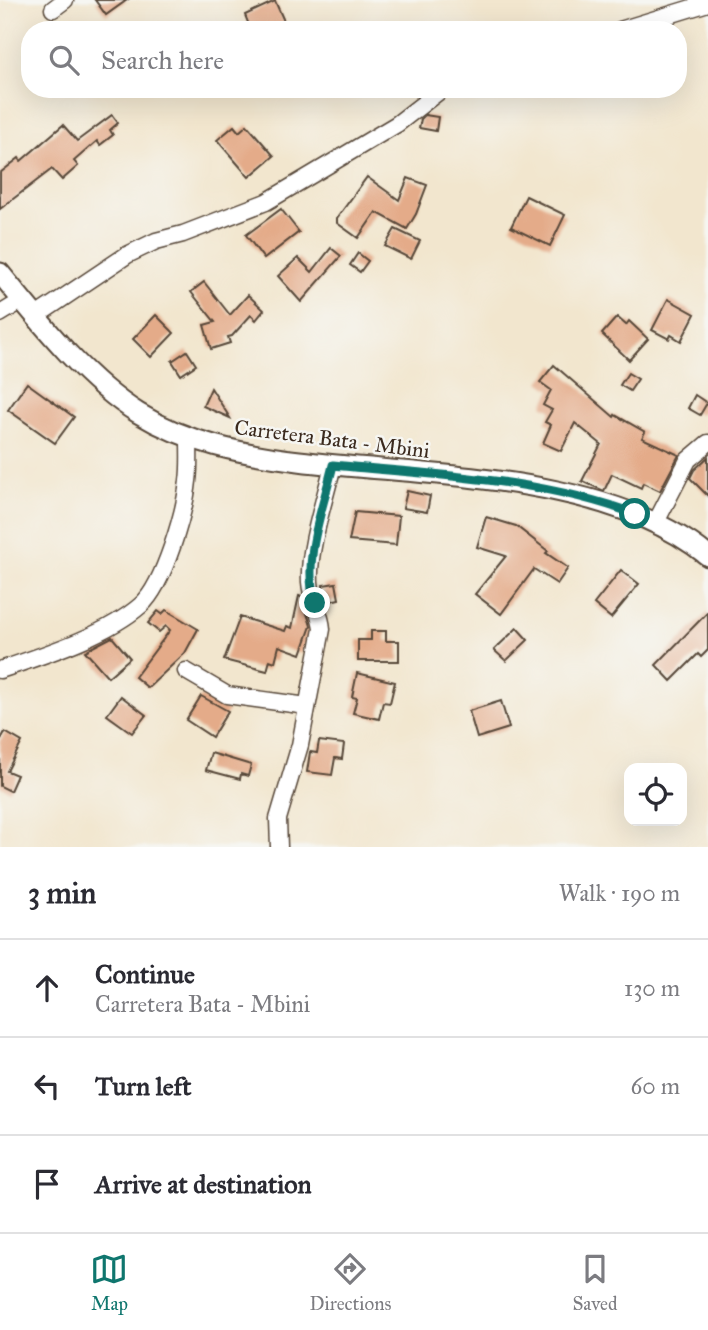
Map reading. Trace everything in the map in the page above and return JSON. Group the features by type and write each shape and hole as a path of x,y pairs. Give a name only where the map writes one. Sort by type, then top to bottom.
{"main road":[{"name":"Carretera Bata - Mbini","path":"0,273 64,348 115,395 137,412 189,438 263,456 500,482 569,494 602,502 655,524 708,556"}],"street":[{"path":"649,21 708,3"},
{"path":"36,316 137,250 266,202 397,124 430,98"},
{"path":"0,314 23,300"},
{"path":"0,670 44,655 114,624 143,604 167,566 188,482 189,438"},
{"path":"655,524 688,460 708,443"},
{"path":"279,847 278,819 300,745 322,629 310,587 309,567 333,465"},
{"path":"186,671 227,695 307,706"}],"building":[{"path":"95,0 127,0 106,15"},
{"path":"275,1 284,21 247,21 245,15"},
{"path":"112,115 118,123 110,130 113,135 100,145 97,141 74,161 78,166 62,180 52,169 0,209 0,173 19,158 21,161 63,125 77,141"},
{"path":"425,115 438,117 436,131 419,128"},
{"path":"247,125 274,156 249,177 217,140 234,126 239,132"},
{"path":"367,177 399,200 408,178 427,185 407,229 376,212 358,238 337,223 337,218"},
{"path":"526,196 565,215 550,246 511,227"},
{"path":"281,209 299,232 264,259 246,235"},
{"path":"395,229 420,241 411,259 385,246"},
{"path":"331,248 341,256 301,302 278,276 298,258 312,272"},
{"path":"358,253 368,261 360,272 350,265"},
{"path":"204,282 230,315 248,295 264,310 256,320 251,315 228,337 230,343 211,349 204,325 215,322 191,292"},
{"path":"668,299 695,314 681,341 671,335 669,339 652,330"},
{"path":"156,315 174,333 151,357 133,339"},
{"path":"617,317 626,325 629,321 648,339 629,360 602,334"},
{"path":"187,351 196,365 181,375 172,361"},
{"path":"554,365 614,417 615,415 645,432 642,438 679,455 660,491 643,483 641,488 612,474 604,491 582,481 601,444 575,423 561,451 543,443 551,425 545,422 552,410 543,405 551,390 540,382"},
{"path":"628,373 638,379 630,391 620,385"},
{"path":"27,383 74,417 55,443 8,410"},
{"path":"211,388 230,418 203,406"},
{"path":"695,395 707,403 700,415 688,408"},
{"path":"708,457 708,496 690,478 694,470"},
{"path":"407,491 430,496 427,512 403,508"},
{"path":"355,512 399,516 396,545 349,541"},
{"path":"486,517 516,526 548,551 546,553 568,568 557,584 534,569 501,614 475,594 506,556 477,547"},
{"path":"621,570 639,584 611,618 594,604"},
{"path":"336,583 339,599 326,602 323,585"},
{"path":"299,596 302,597 311,626 301,654 279,646 275,662 270,660 267,671 224,660 240,617 285,631 287,626 292,628"},
{"path":"166,610 198,629 185,653 148,688 135,677 170,630 166,626 159,632 148,623 158,611 162,614"},
{"path":"708,612 708,650 701,657 698,654 671,681 656,665"},
{"path":"517,628 528,640 506,661 494,650"},
{"path":"371,631 386,631 386,641 399,641 399,661 358,661 358,640 371,640"},
{"path":"112,637 130,658 108,677 85,651"},
{"path":"357,673 395,682 390,703 383,702 379,719 353,713 357,698 352,697"},
{"path":"121,696 146,715 132,733 107,715"},
{"path":"201,696 228,711 212,737 186,720"},
{"path":"501,701 509,728 477,738 469,711"},
{"path":"5,732 22,742 7,771 17,775 10,791 0,786 0,741"},
{"path":"319,741 344,744 342,759 335,758 332,775 307,772 310,752 317,753"},
{"path":"211,753 251,765 248,776 241,774 240,779 206,770"}],"route":[{"path":"315,603 310,587 309,567 333,465 513,484 602,502 635,514"}]}
